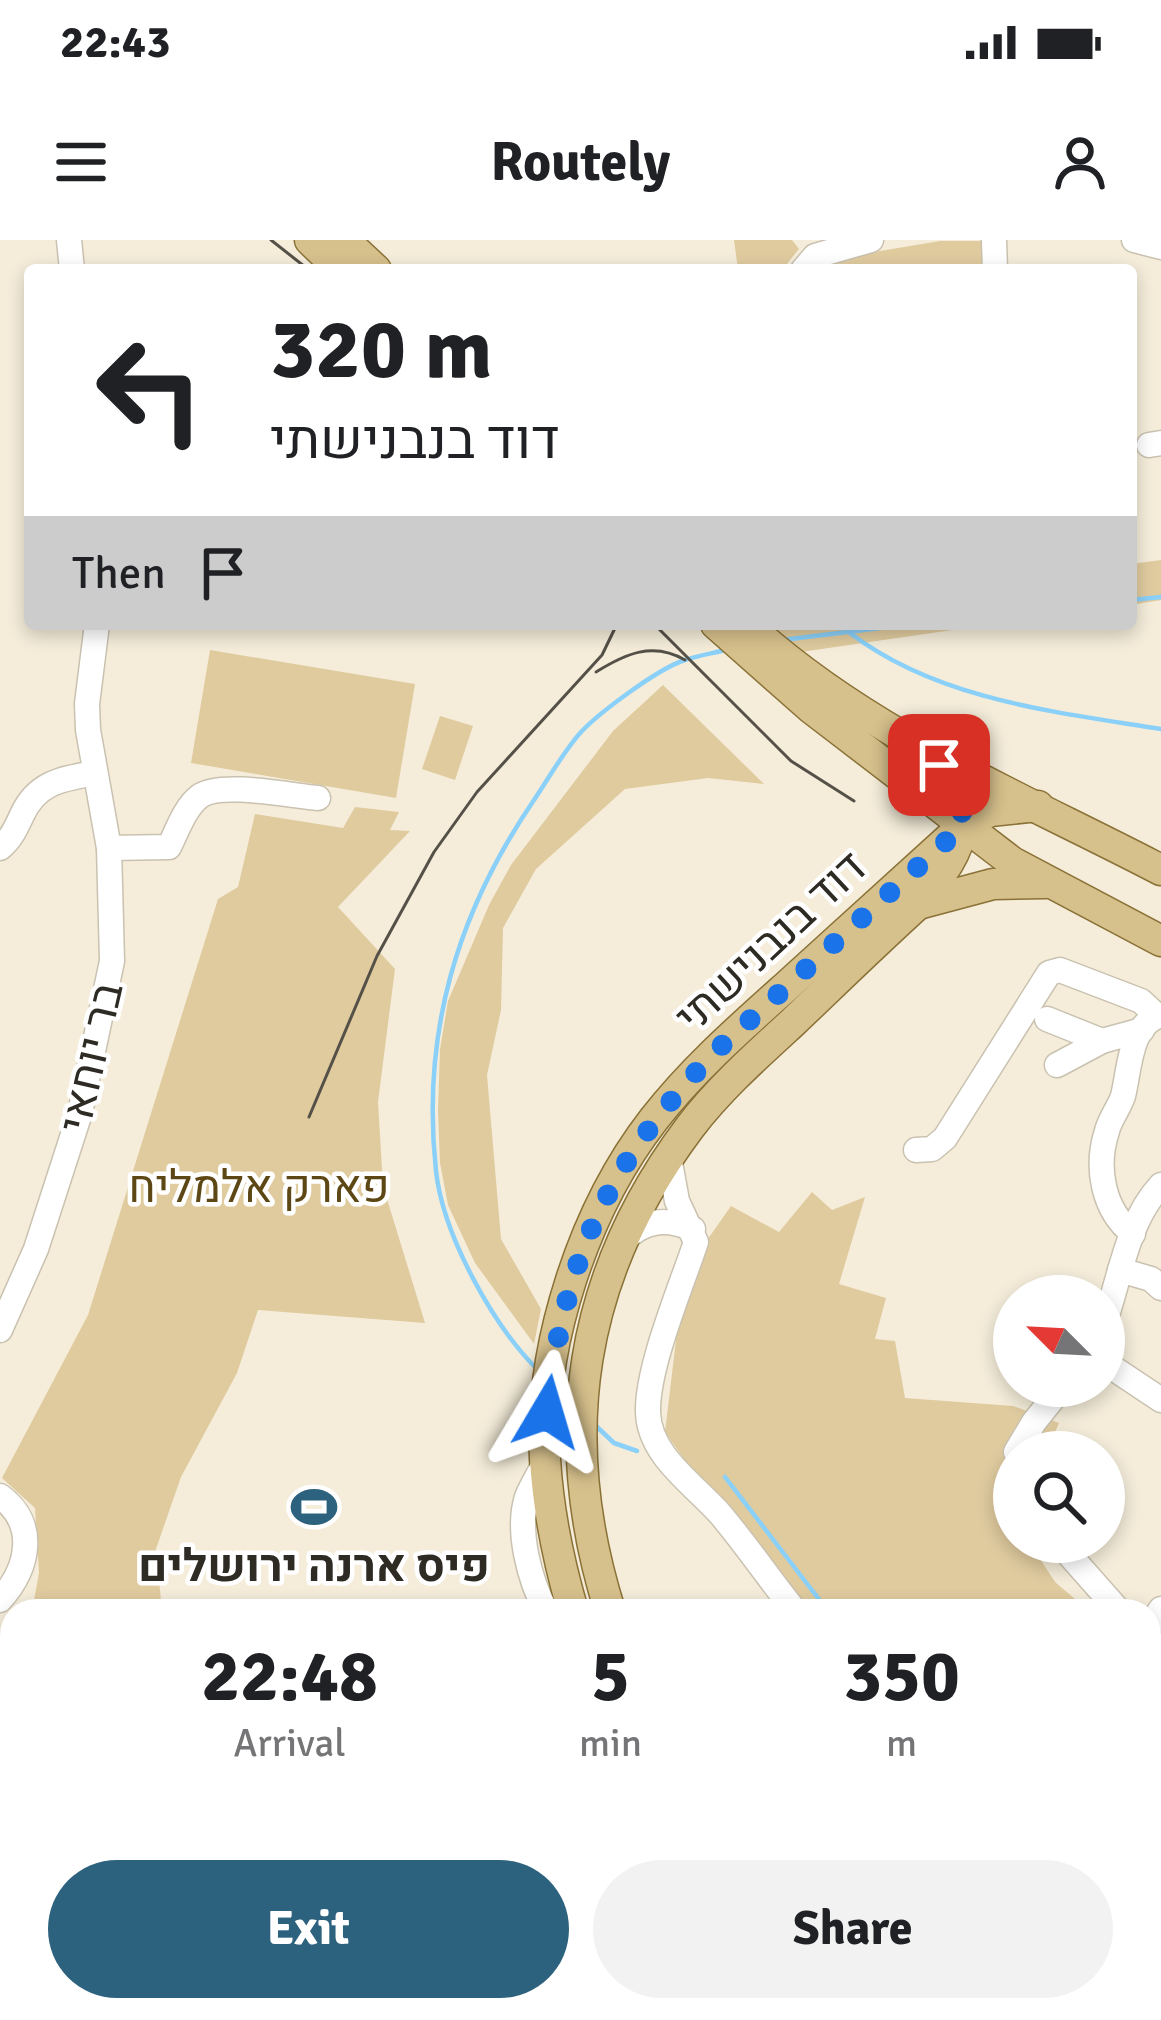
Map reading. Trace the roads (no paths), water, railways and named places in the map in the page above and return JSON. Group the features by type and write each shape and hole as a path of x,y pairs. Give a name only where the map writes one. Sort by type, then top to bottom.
{"main road":[{"path":"310,240 364,261"},
{"path":"332,240 334,257 364,261"},
{"path":"344,240 364,261"},
{"path":"725,630 926,750 1161,870"},
{"path":"750,630 771,660 964,825 1046,883 1161,940"},
{"path":"926,750 956,792 964,825"},
{"name":"דוד בנבנישתי","path":"569,1599 545,1462 554,1354 570,1284 592,1222 626,1160 651,1123 718,1049 964,825 990,811 1037,806"},
{"name":"דוד בנבנישתי","path":"607,1599 579,1467 584,1381 601,1299 623,1241 691,1125 737,1074 918,904 964,825"},
{"path":"918,904 993,884 1046,883"}],"street":[{"path":"808,255 871,240"},
{"path":"1134,240 1161,247"},
{"name":"בר יוחאי","path":"0,1330 36,1249 80,1113 112,961 109,848 86,704 96,630"},
{"path":"0,848 32,796 44,786 95,772"},
{"path":"109,848 169,847 201,795 221,789 318,798"},
{"path":"916,1150 932,1149 945,1138 1036,981 1060,970 1141,1001 1153,1020"},
{"path":"1047,1019 1102,1041"},
{"path":"1057,1065 1153,1020"},
{"path":"1133,1234 1109,1209 1103,1161 1106,1132 1122,1099 1133,1046 1153,1020"},
{"path":"669,1156 677,1201 696,1242 651,1382 647,1413 654,1440 680,1475 720,1514 786,1599"},
{"path":"1119,1275 1145,1206 1161,1185"},
{"path":"623,1241 634,1230 662,1220 692,1229"},
{"path":"1120,1270 1141,1275 1161,1288"},
{"path":"1125,1376 1161,1400"},
{"path":"1029,1431 1046,1407"},
{"path":"541,1599 524,1532 526,1501 545,1462"},
{"path":"0,1496 19,1515 26,1552 18,1576 1,1599"},
{"path":"1077,1563 1108,1599"}],"waterway":[{"path":"1137,599 1161,597"},
{"path":"782,640 864,630"},
{"path":"850,633 884,656 959,688 1039,709 1161,729"},
{"path":"539,1371 488,1305 460,1251 441,1196 433,1120 434,1071 451,976 484,886 581,732 660,672 730,649"},
{"path":"595,1425 614,1443 637,1451"},
{"path":"725,1477 819,1599"}],"tram line":[{"path":"271,240 301,264"},
{"path":"309,1117 377,956 434,852 477,792 602,655 614,630"},
{"path":"660,630 791,761 854,801"},
{"path":"596,672 639,652 662,651 685,660"}],"place":[{"name":"פיס ארנה ירושלים","path":"314,1507"}],"park label":[{"name":"פארק אלמליח","path":"259,1186"}]}
